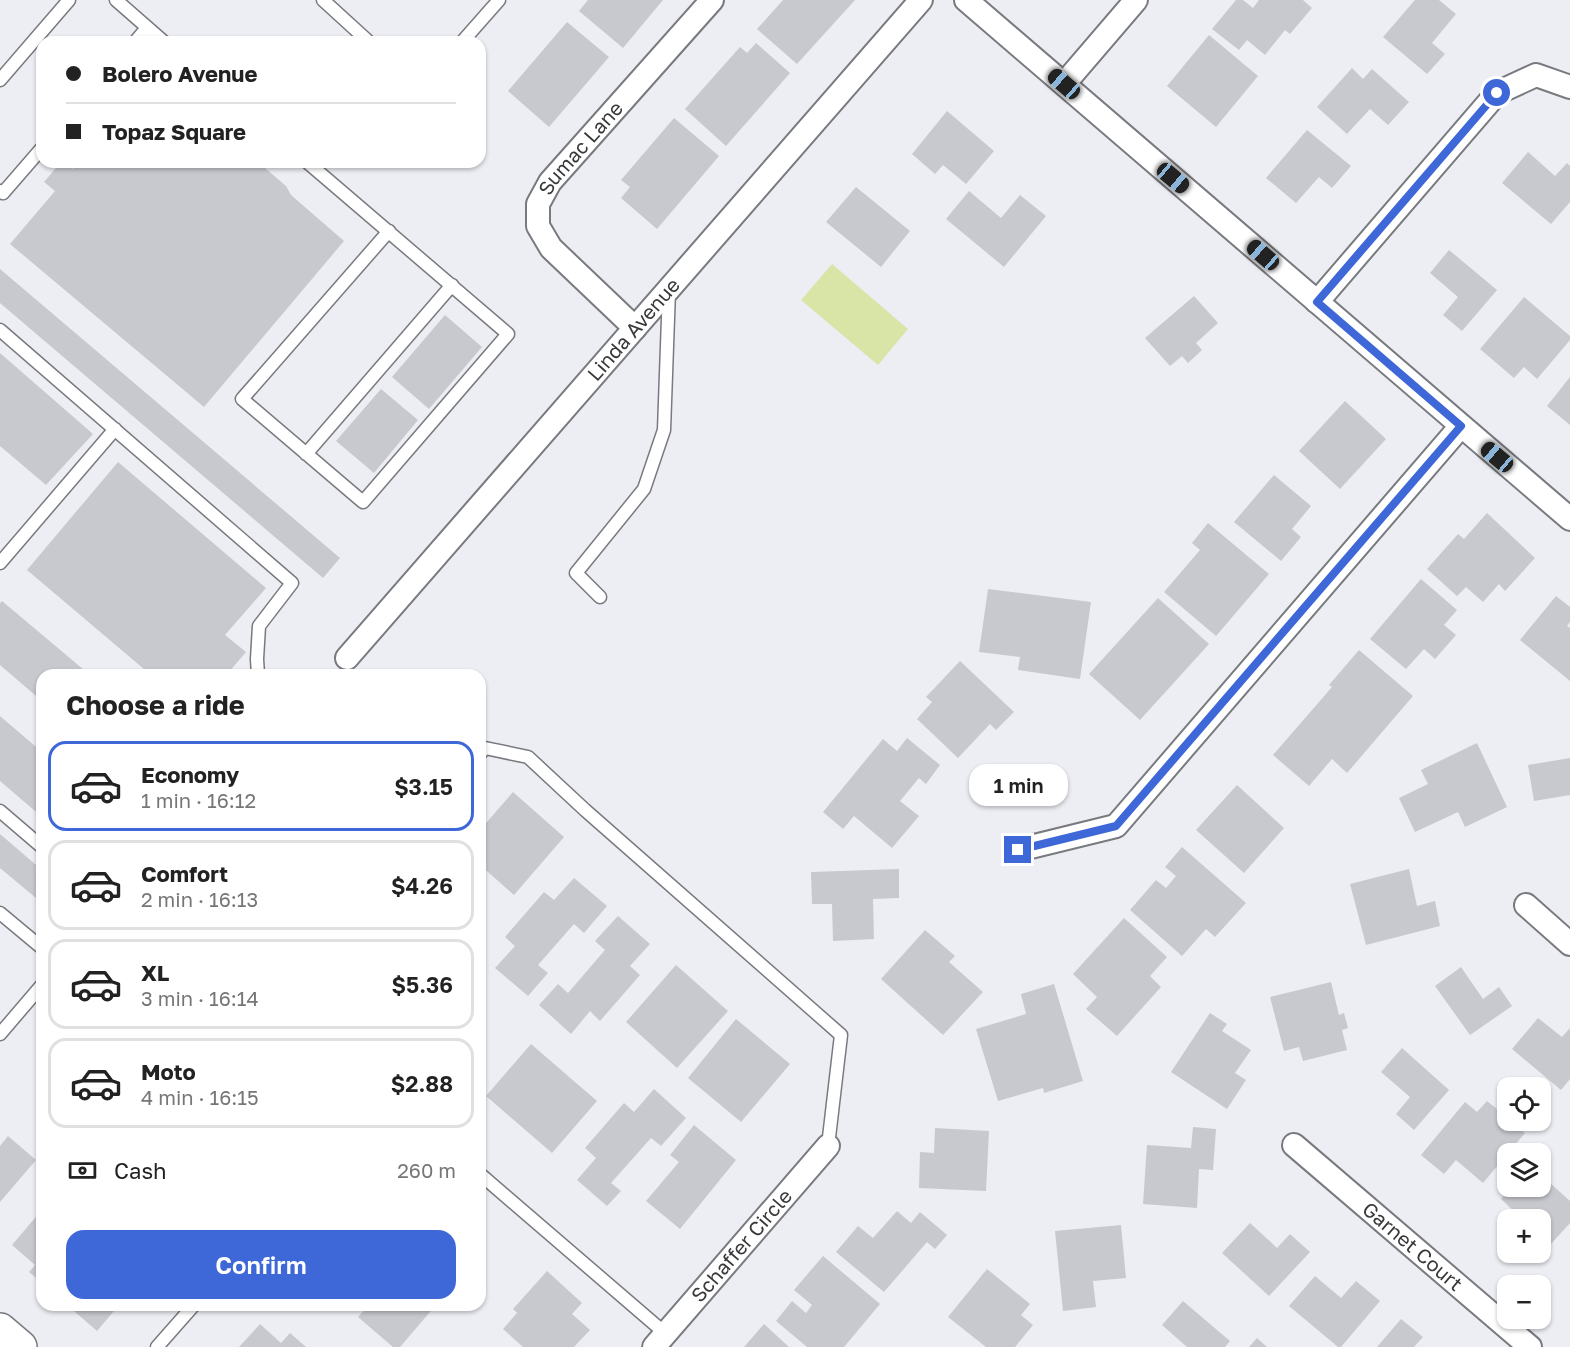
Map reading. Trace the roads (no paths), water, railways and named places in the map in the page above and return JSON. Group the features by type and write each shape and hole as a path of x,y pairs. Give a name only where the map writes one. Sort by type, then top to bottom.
{"main road":[{"path":"0,1330 20,1347"}],"street":[{"name":"Sumac Lane","path":"635,328 551,248 538,226 538,204 550,182 712,0"},
{"name":"Linda Avenue","path":"347,658 921,0"},
{"path":"966,0 1570,519"},
{"path":"1064,84 1136,0"},
{"path":"1317,302 1497,93 1536,75 1570,87"},
{"path":"1018,850 1116,826 1461,426"},
{"path":"1526,905 1570,944"},
{"name":"Garnet Court","path":"1294,1145 1530,1347"},
{"name":"Schaffer Circle","path":"660,1340 828,1146"}],"lane":[{"path":"38,36 69,0"},
{"path":"116,0 157,36"},
{"path":"323,0 362,36"},
{"path":"467,36 499,0"},
{"path":"140,36 147,27"},
{"path":"0,80 36,38"},
{"path":"0,190 3,193 36,155"},
{"path":"314,168 389,231 508,334 363,502 242,399 389,231"},
{"path":"306,454 452,285"},
{"path":"600,597 576,573 644,489 664,430 669,289"},
{"path":"0,330 292,583 259,626 257,669"},
{"path":"0,563 115,429"},
{"path":"486,748 528,757 841,1035 828,1146"},
{"path":"0,811 36,842"},
{"path":"0,913 36,943"},
{"path":"1,1030 36,992"},
{"path":"486,1180 660,1340"},
{"path":"157,1347 189,1311"}]}
